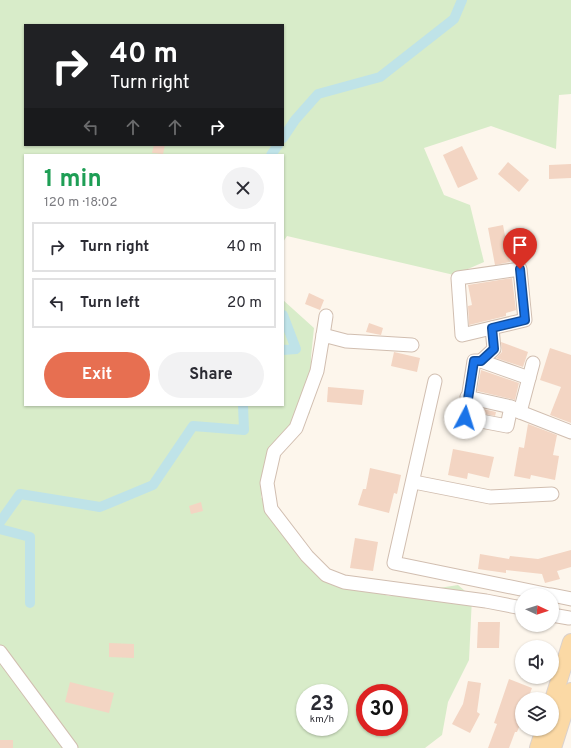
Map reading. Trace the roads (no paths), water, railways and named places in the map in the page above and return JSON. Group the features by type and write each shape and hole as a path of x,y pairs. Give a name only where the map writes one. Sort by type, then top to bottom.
{"main road":[{"path":"555,692 571,642"},
{"path":"553,748 571,691"},
{"path":"538,748 542,736"}],"street":[{"path":"520,269 525,320 492,328 462,336 458,278 520,269"},
{"path":"326,316 317,372 296,428 274,452 267,483 271,508 307,556 326,575 344,582 486,601 515,607"},
{"path":"481,361 494,349 492,328"},
{"path":"324,336 346,341 412,345"},
{"path":"529,378 481,361 474,361 467,397 465,418 507,426 529,378 533,363"},
{"path":"435,381 414,482 394,563 517,588"},
{"path":"467,397 515,410 571,432"},
{"path":"414,482 490,497 552,494"},
{"path":"559,597 571,599"},
{"path":"559,616 569,618"},
{"path":"0,652 71,748"}],"waterway":[{"path":"284,136 295,120 318,94 380,77 454,19 462,0"},
{"path":"272,154 277,146"},
{"path":"284,318 296,349 284,350"},
{"path":"0,522 20,494 100,507 153,485 193,426 244,430 243,406"},
{"path":"0,529 30,537 30,603"}]}
